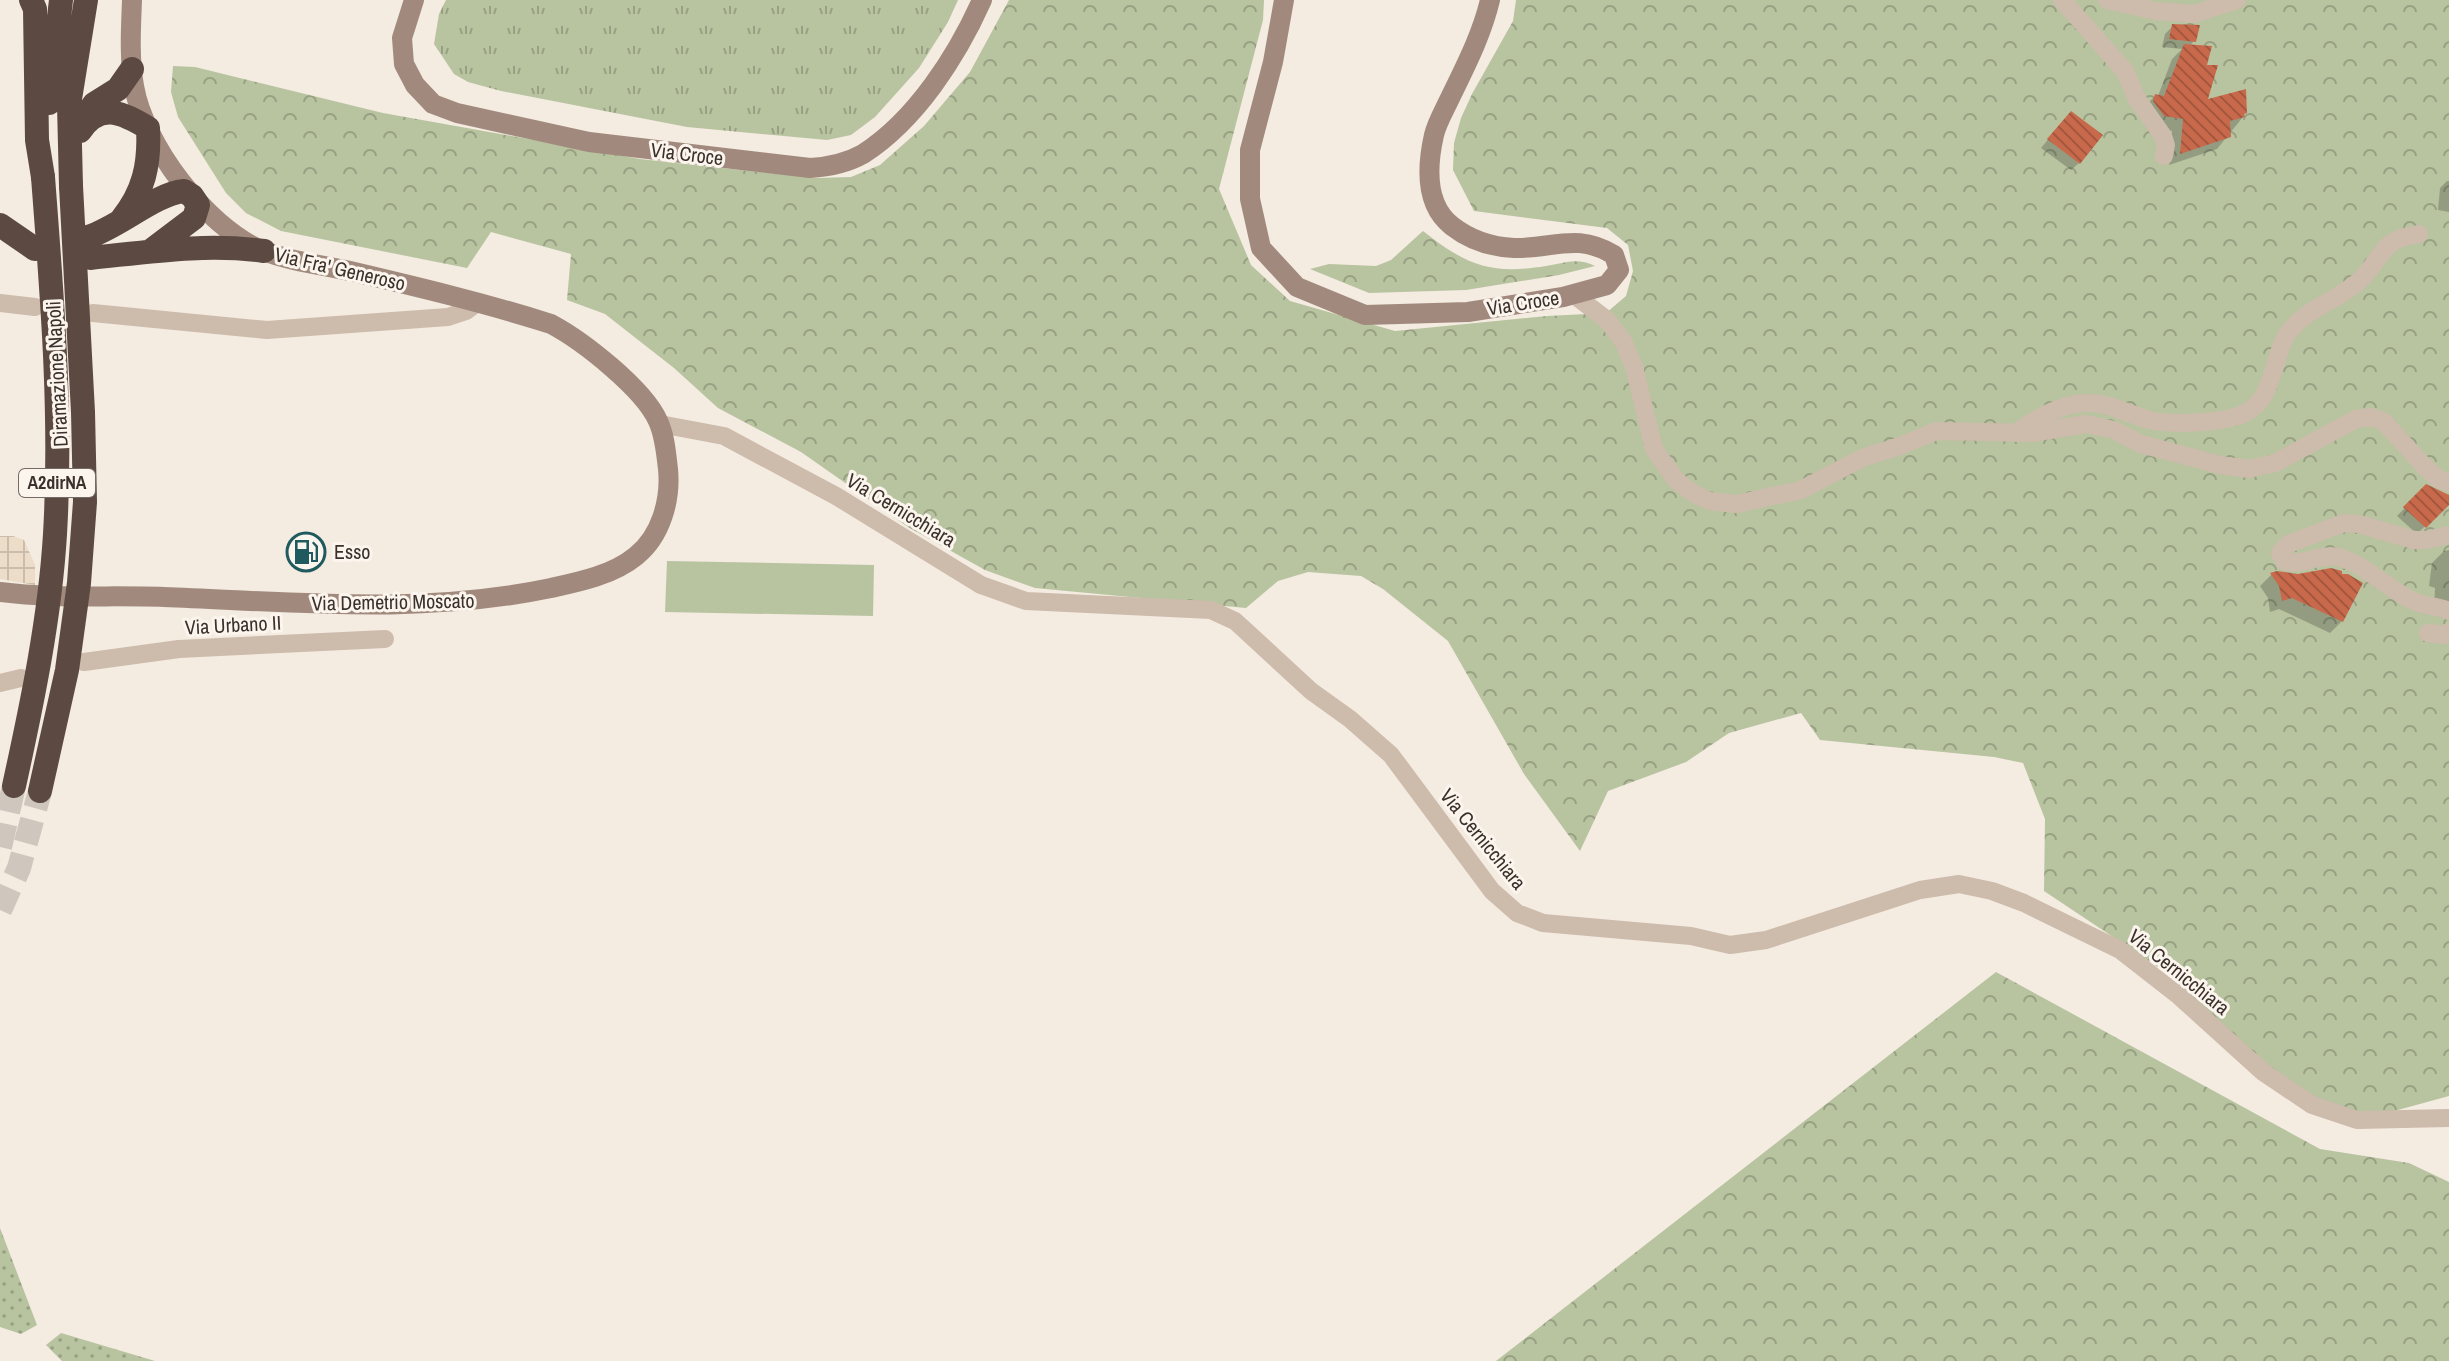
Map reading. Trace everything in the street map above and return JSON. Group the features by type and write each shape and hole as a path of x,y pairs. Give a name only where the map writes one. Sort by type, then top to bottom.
{"highway":[{"path":"31,0 35,9 37,140 43,177"},
{"name":"Diramazione Napoli","path":"14,786 47,607 55,533 57,415 43,177 61,0"},
{"name":"Diramazione Napoli","path":"40,791 67,670 85,516 69,105 86,0"},
{"path":"70,160 90,109 118,89 132,69"},
{"path":"80,131 91,118 106,113 126,116 148,128 146,174 137,199 117,226"},
{"path":"149,252 194,218 198,210 197,201 188,193 179,191 117,226 89,248 149,252 217,246 264,251"}],"street":[{"name":"Via Fra' Generoso","path":"132,0 132,69 137,97 148,128 197,201 230,231 264,251 478,302 551,324 604,361 647,402 660,424"},
{"name":"Via Croce","path":"414,0 402,38 404,64 415,85 433,104 457,113 589,142 810,168 828,166 860,155 890,133 937,81 968,33 982,0"},
{"name":"Via Croce","path":"1284,0 1273,62 1250,150 1250,199 1261,248 1297,287 1365,315 1468,312 1573,294 1607,285 1619,270 1614,255 1598,245 1579,241 1515,248 1485,244 1465,236 1441,217 1428,183 1434,133 1485,23 1490,0"},
{"path":"2062,0 2125,71 2137,99 2163,136 2166,145 2164,156"},
{"path":"2107,0 2156,11 2194,14 2237,0"},
{"path":"2013,434 2033,420 2087,403 2108,406 2149,421 2171,423 2242,414 2265,395 2286,337 2293,328 2361,280 2391,244 2403,237 2419,234"},
{"path":"1573,294 1607,320 1623,341 1634,367 1654,449 1676,480 1694,494 1710,501 1736,504 1801,490 1862,458 1936,431 2013,434 2086,424 2114,430 2141,444 2220,465 2249,469 2275,463 2356,419 2371,417 2383,421 2424,466 2437,478 2449,483"},
{"path":"93,313 240,330 267,330 448,317 466,311 478,302"},
{"path":"0,303 35,307"},
{"name":"Via Demetrio Moscato","path":"0,592 351,606 451,604 566,585 618,568 636,556 661,523 668,492 666,453 660,424"},
{"name":"Via Cernicchiara","path":"660,424 724,436 836,496 981,585 996,591 1026,601 1211,610 1235,621 1311,691 1350,719 1391,755 1492,891 1517,913 1543,923 1676,934 1730,945 1766,940 1920,890 1959,884 1992,891 2077,927 2120,950 2179,996 2263,1072 2312,1105 2357,1120 2449,1118"},
{"path":"2449,535 2414,540 2359,524 2344,523 2288,544 2280,553 2284,561 2290,563 2326,556 2340,557 2416,602 2449,611"},
{"path":"2428,633 2444,635 2449,632"},
{"name":"Via Urbano II","path":"84,662 179,649 385,639"},
{"path":"0,683 21,678"}],"green space":[{"path":"446,0 958,0 919,68 875,117 851,135 827,140 687,127 468,82 454,74 434,44 439,14"},
{"path":"1009,0 1264,0 1263,20 1219,189 1251,265 1290,301 1395,331 1606,313 1626,296 1633,271 1628,245 1607,228 1474,211 1453,170 1454,143 1461,118 1513,21 1516,0 2449,0 2449,1096 2387,1113 2359,1114 2327,1108 2286,1081 2205,1014 2170,975 2044,891 2045,819 2023,763 1994,757 1820,740 1801,713 1729,733 1686,762 1608,791 1580,851 1524,774 1448,641 1383,589 1361,576 1308,572 1278,581 1246,608 1035,588 985,570 908,527 801,452 718,408 674,368 605,314 567,300 571,254 491,232 467,268 281,231 246,213 226,193 178,117 171,92 173,66 195,67 383,113 640,159 816,178 851,177 880,165 924,126 970,72"},
{"path":"1423,231 1452,252 1494,268 1526,268 1577,261 1595,266 1466,290 1369,293 1310,269 1329,264 1376,266 1391,260"},
{"path":"667,561 874,565 873,616 665,612"},
{"path":"1996,972 2320,1149 2409,1163 2449,1182 2449,1361 1496,1361"},
{"path":"0,1228 37,1325 21,1334 0,1327"},
{"path":"61,1333 155,1361 62,1361 46,1345"}],"shaded area":[{"path":"0,536 24,540 35,565 35,585 0,579"}],"building":[{"path":"2172,24 2200,25 2196,42 2169,39"},
{"path":"2184,44 2212,46 2207,65 2218,65 2208,99 2246,89 2247,113 2245,117 2230,121 2231,137 2180,154 2183,119 2164,116 2153,101 2155,94 2164,96"},
{"path":"2071,111 2103,135 2080,164 2047,139"},
{"path":"2426,484 2449,495 2449,505 2426,528 2403,507"},
{"path":"2331,568 2363,583 2343,622 2292,598 2282,601 2279,586 2270,573 2298,574"}],"tunnel":[{"path":"0,847 14,786"},
{"path":"0,910 19,868 40,791"}],"place":[{"name":"Esso","path":"306,552"}]}
